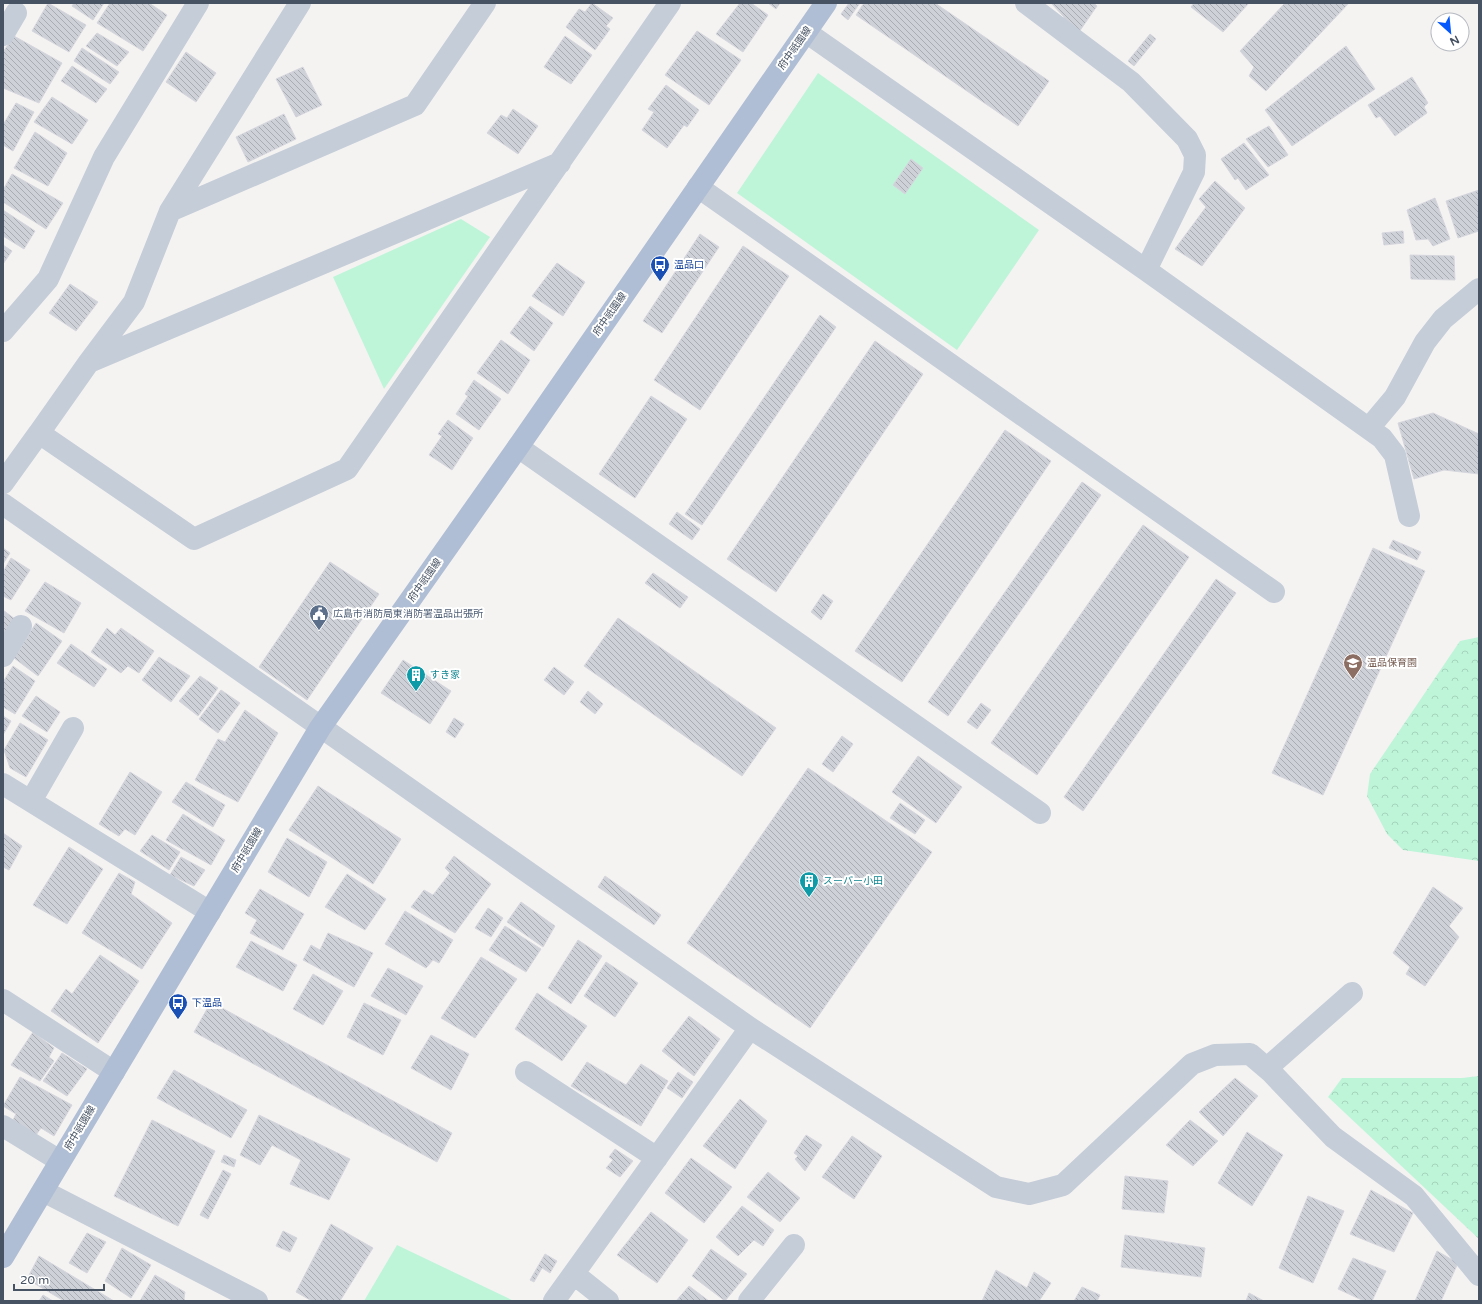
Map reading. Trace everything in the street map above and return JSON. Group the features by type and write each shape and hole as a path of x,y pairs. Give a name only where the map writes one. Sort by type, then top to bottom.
{"main road":[{"name":"府中祇園線","path":"3,1257 320,728 518,448 826,3"}],"street":[{"path":"3,483 89,362 134,302 170,211 300,3"},
{"path":"170,211 415,105 485,3"},
{"path":"39,434 194,539 347,470 670,3"},
{"path":"1026,3 1131,82 1187,139 1195,155 1194,172 1146,270"},
{"path":"3,330 48,279 104,157 190,6"},
{"path":"3,35 16,14"},
{"path":"806,32 1146,270 1382,438 1394,455 1409,516"},
{"path":"89,362 560,163"},
{"path":"698,187 1274,592"},
{"path":"1369,428 1395,397 1425,342 1442,318 1479,289"},
{"path":"518,448 1040,813"},
{"path":"3,504 320,728 750,1028 996,1187 1029,1194 1063,1185 1192,1064 1215,1055 1250,1054 1267,1068 1333,1137 1414,1196 1479,1275"},
{"path":"3,656 21,626"},
{"path":"31,801 73,728"},
{"path":"3,784 210,912"},
{"path":"1267,1068 1352,993"},
{"path":"3,1000 114,1072"},
{"path":"554,1301 750,1028"},
{"path":"526,1072 657,1158"},
{"path":"3,1126 60,1161"},
{"path":"43,1190 257,1301"},
{"path":"749,1301 794,1245"},
{"path":"574,1274 608,1301"}],"green space":[{"path":"818,73 1039,230 957,350 737,193"},
{"path":"461,219 490,237 384,389 333,277"},
{"path":"1479,637 1479,861 1403,850 1387,834 1367,796 1370,774 1460,641"},
{"path":"1479,1076 1479,1239 1328,1097 1342,1078 1462,1078"},
{"path":"397,1245 514,1301 364,1301"}],"building":[{"path":"48,3 86,25 69,52 32,31"},
{"path":"74,3 104,3 93,20 72,6"},
{"path":"110,3 149,3 167,15 143,51 97,23"},
{"path":"592,3 613,18 606,26 610,29 595,50 566,27 579,9 585,12"},
{"path":"740,3 751,3 768,15 743,52 716,34"},
{"path":"768,3 780,3 776,9"},
{"path":"849,3 860,3 848,20 841,14"},
{"path":"864,3 935,3 1049,81 1018,126 856,15"},
{"path":"1051,3 1094,3 1097,6 1079,32 1063,21 1064,17"},
{"path":"1194,3 1249,3 1223,32 1191,7"},
{"path":"1285,3 1349,3 1266,91 1249,76 1254,67 1240,51"},
{"path":"697,31 741,60 709,105 665,75"},
{"path":"97,33 129,52 117,66 86,46"},
{"path":"1150,34 1156,39 1134,66 1128,61"},
{"path":"14,36 62,63 39,103 3,88 3,52"},
{"path":"565,36 592,55 571,84 544,67"},
{"path":"1346,46 1375,89 1292,146 1265,110"},
{"path":"82,48 119,72 110,84 74,61"},
{"path":"186,52 216,73 196,102 166,82"},
{"path":"72,66 107,89 96,103 61,81"},
{"path":"303,67 322,105 296,117 276,79"},
{"path":"1412,77 1428,103 1424,107 1427,113 1395,136 1380,116 1376,118 1368,105"},
{"path":"666,85 699,110 687,127 684,125 667,148 642,130 654,112 648,109"},
{"path":"52,97 88,120 72,144 34,122"},
{"path":"16,103 34,112 13,151 3,145 3,125"},
{"path":"513,109 538,126 518,154 487,133 501,115 507,118"},
{"path":"284,114 296,139 248,162 236,137"},
{"path":"1269,126 1288,155 1268,167 1246,139"},
{"path":"35,132 67,153 48,186 14,168"},
{"path":"1244,143 1269,175 1246,190 1238,178 1235,180 1221,159"},
{"path":"911,159 923,168 905,194 893,185"},
{"path":"12,174 63,203 46,229 3,202 3,190"},
{"path":"1215,181 1245,208 1202,266 1175,249 1206,207 1199,199"},
{"path":"1479,190 1479,231 1458,238 1446,201"},
{"path":"1435,198 1450,239 1433,246 1428,239 1416,240 1407,210"},
{"path":"3,210 35,231 24,249 3,236"},
{"path":"1403,231 1404,243 1384,245 1382,233"},
{"path":"700,234 719,247 662,333 643,321"},
{"path":"3,245 12,251 3,264"},
{"path":"743,246 789,276 700,410 654,380"},
{"path":"1410,255 1454,256 1455,280 1411,279"},
{"path":"557,263 585,282 563,316 532,296"},
{"path":"70,284 98,302 76,331 49,313"},
{"path":"530,306 553,323 534,351 510,333"},
{"path":"820,315 836,327 702,525 685,514"},
{"path":"501,340 530,360 508,394 477,373"},
{"path":"875,341 923,374 776,592 727,559"},
{"path":"474,380 501,399 479,430 456,414 468,396 465,394"},
{"path":"651,396 687,419 635,498 599,474"},
{"path":"1433,413 1479,434 1479,474 1444,470 1414,479 1398,423"},
{"path":"448,420 473,438 452,470 429,455 442,436 438,434"},
{"path":"1005,430 1051,461 902,682 855,651"},
{"path":"1082,482 1101,495 948,716 928,702"},
{"path":"677,512 700,529 692,540 669,524"},
{"path":"1143,525 1189,557 1037,775 991,743"},
{"path":"1393,540 1421,552 1417,560 1389,548"},
{"path":"3,548 10,553 3,564"},
{"path":"1373,548 1425,571 1323,795 1272,773"},
{"path":"11,558 30,570 11,600 3,596 3,572"},
{"path":"330,562 379,594 307,700 259,667"},
{"path":"653,573 688,597 680,608 645,583"},
{"path":"1216,579 1236,593 1083,811 1064,797"},
{"path":"45,582 81,603 64,633 25,611"},
{"path":"823,594 833,601 821,620 811,612"},
{"path":"3,610 15,619 3,638"},
{"path":"618,618 776,728 742,776 584,666"},
{"path":"36,623 62,641 38,676 14,658"},
{"path":"107,628 115,635 121,628 154,651 139,673 128,666 121,673 91,652"},
{"path":"71,644 107,669 94,687 57,663"},
{"path":"159,657 190,676 171,702 142,680"},
{"name":"すき家","path":"403,660 451,691 430,724 381,693"},
{"path":"13,666 35,681 15,714 3,707 3,682"},
{"path":"554,667 574,682 564,695 544,680"},
{"path":"200,676 218,688 198,716 179,701"},
{"path":"221,690 240,703 218,733 199,719"},
{"path":"588,691 603,704 595,714 580,702"},
{"path":"36,696 60,712 47,732 22,716"},
{"path":"981,703 991,710 977,729 967,722"},
{"path":"245,710 278,733 238,802 195,780 218,739 225,742"},
{"path":"3,716 11,721 3,735"},
{"path":"454,718 464,724 455,738 446,732"},
{"path":"20,723 48,740 26,777 10,768 4,750"},
{"path":"842,736 853,744 833,772 822,764"},
{"path":"918,756 962,787 936,823 892,792"},
{"name":"スーパー小田","path":"808,768 932,852 810,1028 687,943"},
{"path":"130,772 162,792 135,835 125,829 119,836 99,824"},
{"path":"186,782 225,805 213,827 172,802"},
{"path":"318,786 401,839 373,884 289,830"},
{"path":"900,803 925,820 915,834 890,818"},
{"path":"183,814 225,840 211,865 166,840"},
{"path":"3,833 22,846 9,870 3,867"},
{"path":"152,835 180,852 169,870 140,851"},
{"path":"287,838 327,862 309,897 268,872"},
{"path":"69,847 103,869 67,924 33,905"},
{"path":"454,856 491,884 455,933 411,907 424,890 433,895 450,873 445,868"},
{"path":"181,857 205,870 194,886 170,875"},
{"path":"119,873 135,882 131,894 172,923 142,969 82,933"},
{"path":"347,874 386,899 365,930 325,907"},
{"path":"605,876 661,915 654,925 598,887"},
{"path":"1433,887 1463,908 1449,926 1459,937 1425,986 1406,974 1410,967 1393,953"},
{"path":"260,889 304,914 283,950 250,933 257,920 245,913"},
{"path":"521,902 555,926 543,947 507,922"},
{"path":"488,908 503,918 491,937 475,928"},
{"path":"405,911 453,940 439,963 433,960 426,968 385,944"},
{"path":"505,926 541,949 526,972 489,950"},
{"path":"328,933 373,953 354,987 303,960 311,945 320,950"},
{"path":"578,940 602,956 571,1004 548,988"},
{"path":"251,941 297,965 283,991 236,967"},
{"path":"100,955 139,981 98,1043 51,1011 66,989 72,994"},
{"path":"481,957 517,979 475,1038 441,1018"},
{"path":"606,962 638,983 615,1017 584,996"},
{"path":"388,968 423,986 406,1015 371,996"},
{"path":"313,974 343,991 323,1025 293,1009"},
{"path":"537,993 587,1026 562,1061 515,1029"},
{"path":"211,1002 452,1133 437,1162 194,1032"},
{"path":"364,1003 401,1020 383,1055 347,1037"},
{"path":"689,1016 720,1039 694,1076 662,1051"},
{"path":"33,1032 54,1048 49,1057 54,1061 40,1081 11,1065"},
{"path":"431,1035 469,1054 451,1090 411,1068"},
{"path":"62,1053 87,1069 67,1096 43,1081"},
{"path":"587,1062 626,1085 641,1064 668,1081 641,1126 571,1086"},
{"path":"174,1070 247,1110 231,1138 157,1098"},
{"path":"678,1072 693,1082 682,1098 667,1088"},
{"path":"20,1077 72,1105 54,1136 41,1128 36,1135 13,1120 16,1114 3,1106"},
{"path":"1235,1078 1258,1096 1223,1136 1199,1112"},
{"path":"740,1099 767,1121 735,1169 703,1146"},
{"path":"259,1115 350,1159 329,1200 290,1184 301,1160 272,1145 260,1165 240,1155"},
{"path":"152,1120 215,1151 178,1226 114,1196"},
{"path":"1190,1120 1218,1141 1193,1166 1166,1145"},
{"path":"1247,1132 1283,1155 1252,1206 1218,1183"},
{"path":"806,1135 822,1145 805,1171 795,1159 798,1156 794,1153"},
{"path":"852,1136 882,1156 854,1199 822,1177"},
{"path":"615,1149 633,1161 620,1177 606,1168 613,1160 609,1157"},
{"path":"224,1155 236,1160 234,1167 221,1162"},
{"path":"691,1158 732,1187 704,1223 665,1193"},
{"path":"223,1170 231,1174 208,1219 200,1215"},
{"path":"768,1172 800,1198 780,1222 747,1197"},
{"path":"1125,1176 1168,1181 1164,1213 1122,1209"},
{"path":"1371,1190 1413,1213 1394,1252 1350,1234"},
{"path":"1308,1196 1344,1211 1313,1283 1279,1268"},
{"path":"742,1206 774,1230 763,1246 754,1240 738,1256 716,1237"},
{"path":"651,1212 688,1240 657,1283 617,1255"},
{"path":"331,1224 373,1248 340,1301 312,1301 296,1292"},
{"path":"283,1231 297,1238 290,1252 276,1246"},
{"path":"87,1233 106,1242 87,1273 69,1263"},
{"path":"1125,1235 1205,1248 1201,1277 1121,1267"},
{"path":"122,1248 151,1265 131,1298 105,1281"},
{"path":"711,1249 747,1274 725,1301 692,1276"},
{"path":"1437,1251 1458,1263 1441,1301 1415,1301"},
{"path":"545,1254 557,1261 550,1273 542,1268 534,1282 530,1280"},
{"path":"39,1256 114,1301 64,1301 27,1279"},
{"path":"1353,1258 1386,1271 1372,1301 1364,1301 1338,1289"},
{"path":"996,1270 1027,1288 1034,1272 1051,1283 1039,1301 982,1301"},
{"path":"155,1275 185,1292 184,1299 186,1301 140,1301"},
{"path":"689,1286 709,1301 676,1301"},
{"path":"1082,1287 1100,1295 1097,1301 1074,1301"},
{"path":"1249,1293 1264,1301 1246,1301"},
{"path":"43,1295 53,1301 39,1301"}],"place":[{"name":"温品口","path":"660,282"},
{"name":"広島市消防局東消防署温品出張所","path":"319,631"},
{"name":"温品保育園","path":"1353,680"},
{"name":"すき家","path":"416,692"},
{"name":"スーパー小田","path":"809,898"},
{"name":"下温品","path":"178,1020"}]}
